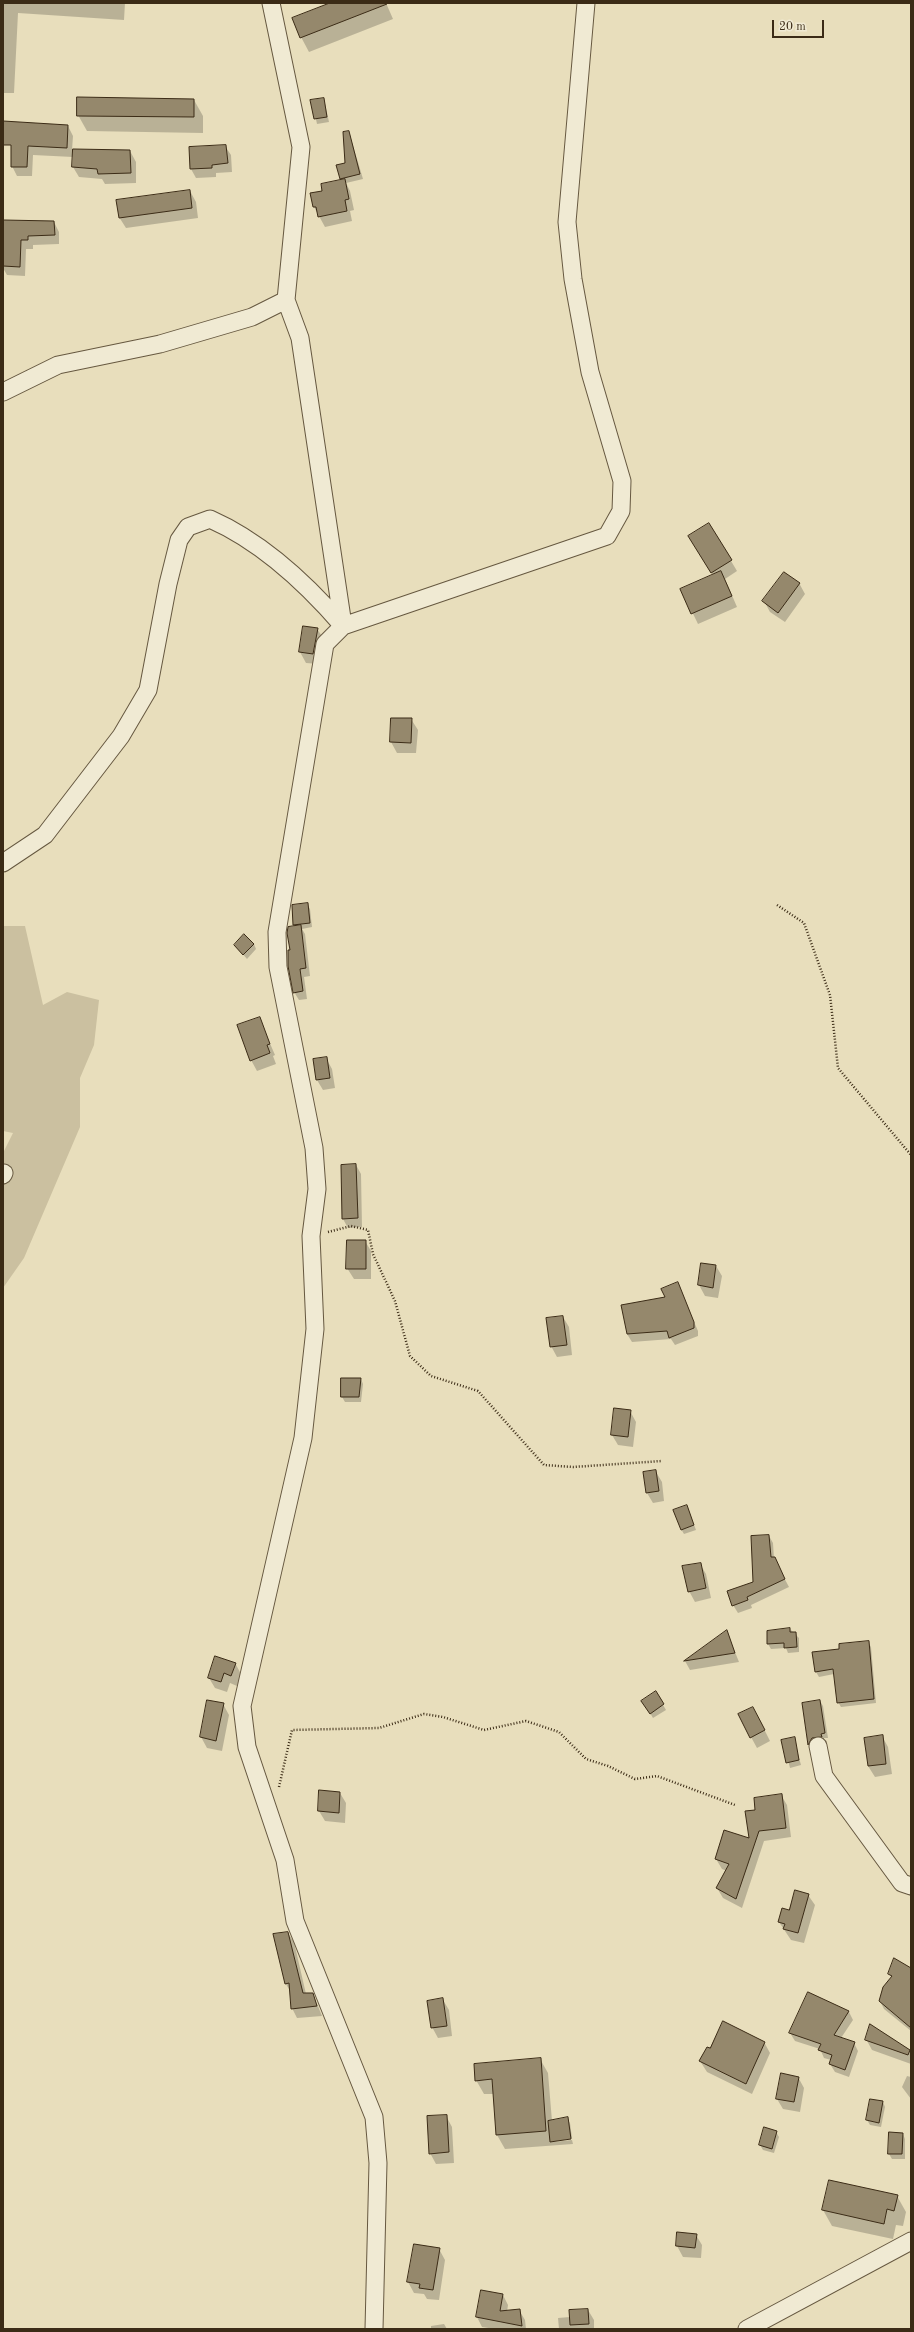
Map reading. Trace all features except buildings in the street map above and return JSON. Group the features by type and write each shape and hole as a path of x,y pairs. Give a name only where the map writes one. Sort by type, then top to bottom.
{"street":[{"path":"271,3 301,147 286,300 300,338 343,626"},
{"path":"374,2329 378,2163 374,2118 295,1921 285,1860 247,1747 242,1706 303,1438 315,1329 311,1236 317,1189 314,1148 278,967 277,932 325,644 343,626 607,536 621,512 622,482 590,372 573,279 567,222 586,3"},
{"path":"3,392 58,365 160,344 252,317 286,300"},
{"path":"3,863 45,835 121,736 148,690 168,584 179,540 188,527 210,519 236,531 306,585 343,626"},
{"path":"818,1746 824,1776 902,1883 911,1886"},
{"path":"748,2329 911,2241"}],"path":[{"path":"777,905 804,923 830,995 838,1068 911,1155"},
{"path":"311,1236 351,1226 368,1230 373,1254 395,1301 410,1356 431,1376 478,1390 544,1465 573,1467 662,1461"},
{"path":"268,1810 279,1786 292,1730 379,1728 424,1714 443,1717 484,1730 526,1721 559,1732 586,1759 608,1766 635,1779 657,1776 735,1805"}],"shaded area":[{"path":"3,926 25,926 43,1005 67,992 99,1000 94,1045 80,1078 80,1127 24,1258 3,1288 3,1153 13,1133 3,1131"}]}
